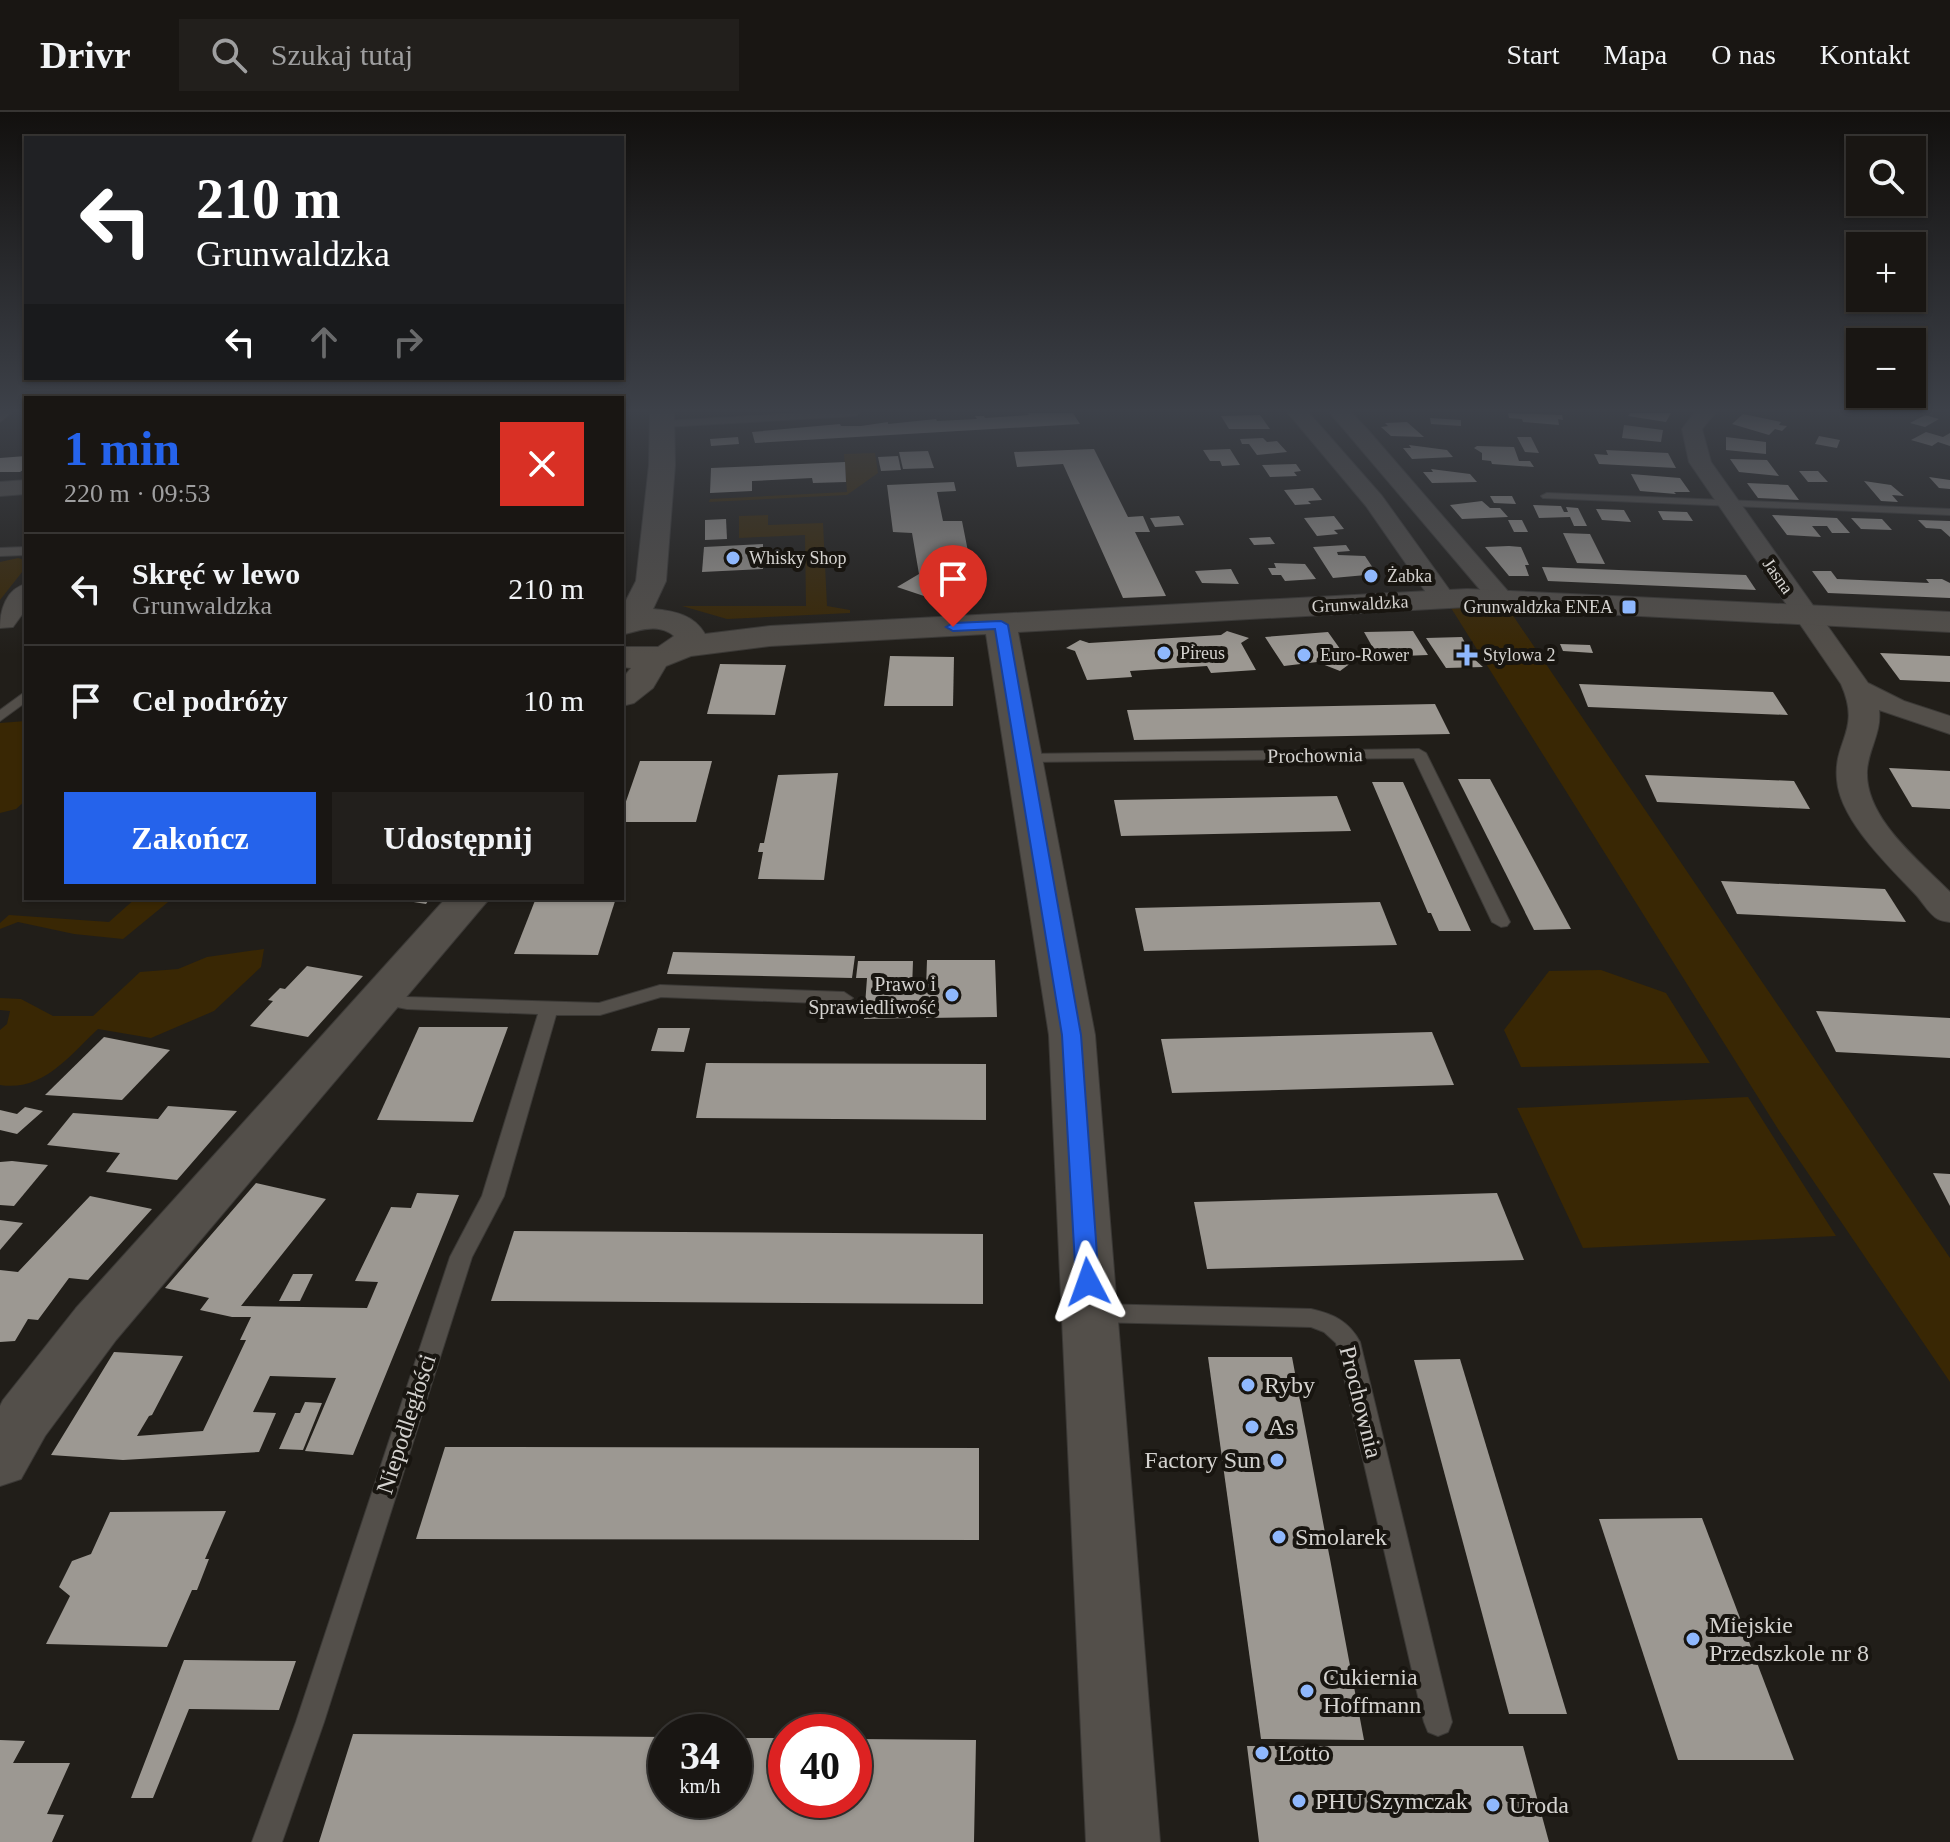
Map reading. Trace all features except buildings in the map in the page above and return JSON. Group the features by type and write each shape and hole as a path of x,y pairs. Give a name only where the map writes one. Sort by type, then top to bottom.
{"street":[{"path":"626,623 651,581 660,494"},
{"path":"1368,494 1443,599"},
{"path":"1410,494 1503,601"},
{"name":"Jasna","path":"1722,494 1858,689"},
{"path":"624,694 641,681 662,642 663,599 651,581"},
{"path":"10,621 24,596"},
{"name":"Grunwaldzka","path":"626,623 662,642 1443,599 1950,622"},
{"path":"1001,625 1072,1035 1123,1842"},
{"path":"1858,689 1942,723"},
{"path":"1858,689 1867,711 1865,729 1852,767 1855,796 1879,832 1950,912"},
{"path":"1865,729 1897,722 1942,723"},
{"path":"0,1460 24,1418 96,1324 467,900"}],"lane":[{"path":"1547,496 1950,512"},
{"path":"0,552 24,551"},
{"path":"0,717 24,697"},
{"name":"Prochownia","path":"1024,758 1419,753 1501,922"},
{"path":"382,999 407,1003 600,1009 660,991 844,998"},
{"name":"Niepodległości","path":"267,1842 310,1722 461,1257 493,1196 549,1009"},
{"name":"Prochownia","path":"1090,1313 1311,1318 1323,1320 1342,1333 1348,1342 1438,1722"}],"shaded area":[{"path":"813,494 849,494 709,502 710,499"},
{"path":"768,515 768,525 823,523 827,606 850,610 850,613 727,619 682,606 806,606 805,535 739,538 739,516"},
{"path":"24,560 24,570 0,600 0,562"},
{"path":"1446,600 1503,601 1950,1258 1950,1382 1778,1129"},
{"path":"24,721 24,802 16,809 0,813 0,723"},
{"path":"134,900 171,900 123,939 74,934 18,922 0,929 0,923 9,915 109,922"},
{"path":"264,949 261,967 214,1011 151,1038 98,1029 43,1077 15,1086 0,1085 0,1030 7,1024 10,1011 0,1010 0,998 21,999 53,1016 93,1016 140,972 178,969 207,957"},
{"path":"1601,970 1666,993 1710,1063 1521,1067 1504,1030 1549,971"},
{"path":"1748,1097 1836,1236 1583,1248 1517,1108"}],"place":[{"name":"Whisky Shop","path":"733,558"},
{"name":"Żabka","path":"1371,576"},
{"name":"Grunwaldzka ENEA","path":"1629,607"},
{"name":"Pireus","path":"1164,653"},
{"name":"Euro-Rower","path":"1304,655"},
{"name":"Stylowa 2","path":"1467,655"},
{"name":"Prawo i Sprawiedliwość","path":"952,995"},
{"name":"Ryby","path":"1248,1385"},
{"name":"As","path":"1252,1427"},
{"name":"Factory Sun","path":"1277,1460"},
{"name":"Smolarek","path":"1279,1537"},
{"name":"Miejskie Przedszkole nr 8","path":"1693,1639"},
{"name":"Cukiernia Hoffmann","path":"1307,1691"},
{"name":"Lotto","path":"1262,1753"},
{"name":"PHU Szymczak","path":"1299,1801"},
{"name":"Uroda","path":"1493,1805"}],"route":[{"path":"953,627 1001,625 1072,1035 1088,1282"}]}
